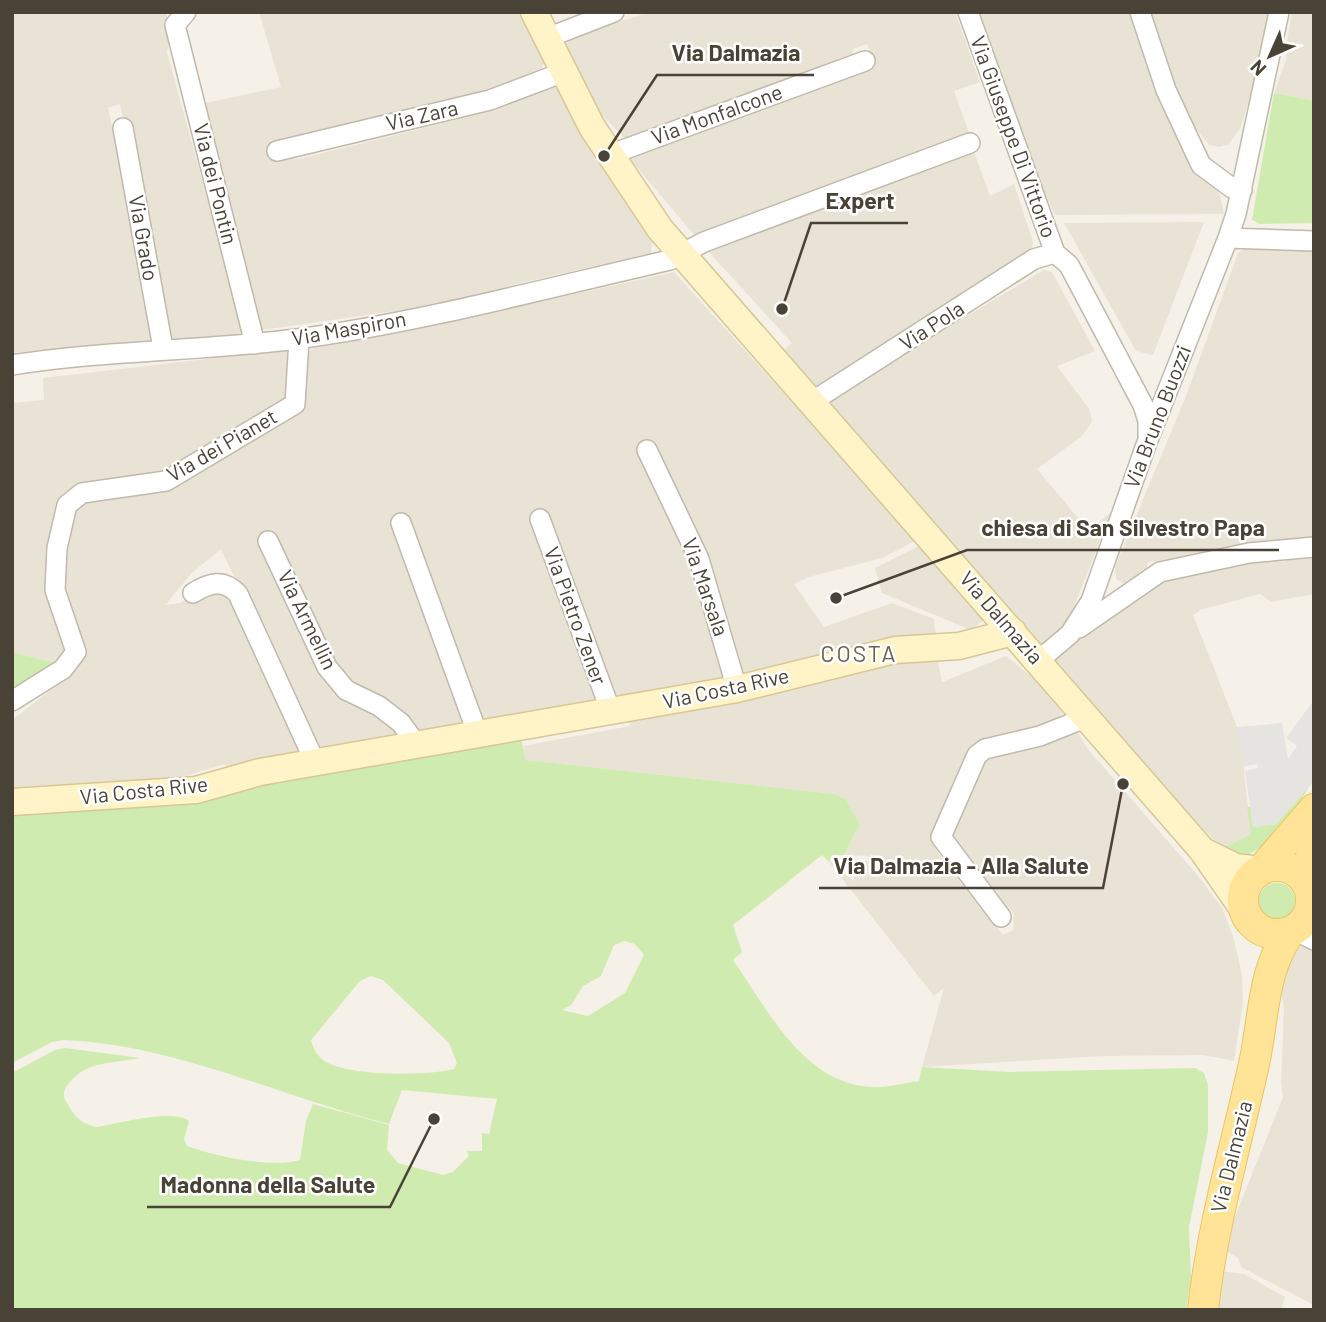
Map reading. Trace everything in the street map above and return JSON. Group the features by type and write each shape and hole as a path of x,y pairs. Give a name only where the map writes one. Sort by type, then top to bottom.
{"main road":[{"path":"1314,809 1245,887 1244,912 1259,930 1299,934 1307,916 1311,895 1314,828"},
{"path":"1261,869 1273,865 1294,870 1311,895"},
{"name":"Via Dalmazia","path":"1244,912 1264,1005"},
{"name":"Via Dalmazia","path":"1203,1310 1212,1243 1255,1063 1271,967 1299,934"}],"street":[{"name":"Via Dalmazia","path":"534,12 609,155 681,255 1202,850 1244,912"},
{"path":"547,38 614,12"},
{"name":"Via Giuseppe Di Vittorio","path":"968,12 1055,253 1069,265 1146,413 1146,445"},
{"path":"1140,12 1166,90 1201,165 1231,188 1242,190"},
{"name":"Via Bruno Buozzi","path":"1038,661 1070,634 1086,612 1146,445 1228,238 1242,190 1279,12"},
{"name":"Via dei Pontin","path":"181,19 255,344"},
{"name":"Via Monfalcone","path":"609,155 864,61"},
{"name":"Via Zara","path":"277,151 489,100 564,72"},
{"name":"Via Grado","path":"123,128 163,348"},
{"name":"Via Maspiron","path":"12,365 163,348 299,339 395,321 681,255 704,242 970,143"},
{"path":"1228,238 1314,241"},
{"name":"Via Pola","path":"810,404 1034,259 1055,253"},
{"name":"Via dei Pianet","path":"12,701 63,669 76,652 55,590 57,548 68,505 82,493 166,481 295,404 299,339"},
{"path":"1127,375 1149,388 1163,383 1174,373"},
{"name":"Via Marsala","path":"647,450 699,559 737,690"},
{"name":"Via Pietro Zener","path":"540,519 611,712"},
{"path":"401,523 478,734"},
{"name":"Via Armellin","path":"268,541 327,667 346,690 379,706 401,723 417,745"},
{"path":"1070,634 1140,585 1168,570 1250,553 1314,547"},
{"path":"1101,575 1104,582 1118,592 1140,585"},
{"path":"192,593 208,584 218,583 232,588 238,594 316,762"},
{"name":"Via Costa Rive","path":"12,802 196,790 260,772 737,690 895,650 959,646 1013,632"},
{"path":"1001,916 941,837 977,755 985,749 1040,736 1085,718"},
{"name":"Via Dalmazia","path":"1202,850 1235,867 1261,869"}],"shaded area":[{"path":"12,12 166,12 172,32 167,52 244,333 168,342 120,104 108,108 157,343 12,359"},
{"path":"259,12 521,12 545,62 539,72 496,91 281,157 298,159 501,108 558,85 652,239 651,253 409,309 262,330 201,104 281,87"},
{"path":"649,12 955,12 980,82 954,91 970,136 696,237 629,158 632,153 875,66 867,44 853,49 852,57 626,140 597,109 586,85 583,86 566,44 572,38"},
{"path":"978,12 1130,12 1147,68 1163,105 1220,195 1224,214 1055,215 1034,170"},
{"path":"1151,12 1270,12 1251,94 1240,129 1229,144 1219,147 1209,145 1194,126 1170,75"},
{"path":"1292,12 1314,12 1314,101 1274,93 1287,57 1285,54"},
{"path":"973,149 990,196 1014,184 1033,242 1032,255 819,386 810,385 780,353 792,343 706,249"},
{"path":"1204,222 1153,355 1136,351 1064,223"},
{"path":"1246,248 1314,249 1314,542 1148,562 1146,572 1126,585 1116,579 1115,567 1186,396 1238,253"},
{"path":"1044,270 1052,272 1095,351 1057,366 1090,410 1092,422 1081,437 1037,469 1089,531 1111,512 1067,625 1041,646 832,409 831,402 834,395"},
{"path":"674,272 917,540 882,558 809,577 794,584 824,627 892,603 934,619 936,638 741,681 319,755 221,549 192,573 165,605 180,603 192,596 215,590 234,600 308,757 228,768 225,764 172,780 12,791 12,720 73,673 58,595 68,514 85,498 175,487 303,412 304,361 309,351 315,348 404,332"},
{"path":"285,350 290,353 288,398 168,474 75,492 53,553 70,648 59,664 12,652 12,403 44,400 43,378"},
{"path":"921,545 987,617 971,630 882,593 875,568"},
{"path":"1314,554 1314,594 1271,602 1260,594 1200,610 1193,615 1237,727 1243,762 1251,834 1223,848 1151,779 1050,663 1078,638 1151,591 1150,587 1159,582 1251,556 1284,562 1292,556"},
{"path":"1006,656 1042,685 1063,713 1055,720 968,750 966,762 933,842 939,855 1003,935 1013,930 1014,913 985,889 949,835 956,829 951,821 979,760 1076,729 1087,748 1199,877 1222,908 1233,936 1242,975 1243,1002 1234,1061 1203,1055 1103,1056 922,1067 944,988 934,996 825,857 854,881 854,861 869,861 868,856 844,855 860,824 845,799 834,794 526,760 523,746 630,726 629,721 746,701 897,661 937,658 942,682"},
{"path":"1314,700 1314,781 1276,824 1253,827 1245,771 1258,768 1257,764 1243,767 1237,727 1282,723 1288,759 1297,746 1286,738"},
{"path":"1296,947 1314,948 1314,1305 1241,1267 1238,1258 1222,1249 1283,1097 1281,1081 1284,1010 1280,982"},
{"path":"1219,1271 1244,1274 1285,1297 1281,1310 1215,1310"}],"green space":[{"path":"1274,93 1314,101 1314,223 1260,224 1252,220"},
{"path":"12,652 59,664 12,694"},
{"path":"521,739 526,760 834,794 845,799 860,824 844,855 832,855 829,862 822,855 733,925 742,952 733,960 774,1021 807,1058 826,1072 847,1082 871,1087 919,1081 922,1067 1009,1072 1195,1068 1204,1073 1208,1085 1208,1132 1189,1227 1191,1277 1186,1310 12,1310 12,1073 55,1050 65,1048 140,1058 92,1067 84,1070 69,1083 64,1091 64,1098 75,1116 86,1124 96,1127 158,1116 181,1117 189,1121 184,1139 187,1146 212,1154 260,1162 300,1160 306,1121 313,1104 389,1125 387,1150 398,1163 443,1175 453,1172 469,1156 467,1151 482,1151 482,1133 489,1134 497,1099 402,1090 389,1124 188,1062 148,1051 106,1044 64,1040 52,1042 12,1063 12,807","holes":["624,941 635,944 644,955 625,993 588,1016 562,1010 571,1005 583,986 601,976 614,945","371,976 383,980 449,1043 457,1063 454,1069 406,1074 366,1072 332,1065 320,1057 311,1040 360,981"]},
{"path":"1309,786 1290,815 1261,846 1244,855 1223,848 1251,834 1247,807 1251,807 1253,827 1276,824"},
{"path":"1277,883 1290,888 1295,901 1290,914 1277,919 1264,914 1259,901 1264,888"}],"place":[{"name":"Via Dalmazia","path":"604,156"},
{"name":"Expert","path":"782,309"},
{"name":"chiesa di San Silvestro Papa","path":"836,598"},
{"name":"Via Dalmazia - Alla Salute","path":"1123,784"},
{"name":"Madonna della Salute","path":"434,1119"}],"district":[{"name":"COSTA","path":"859,654"}]}
